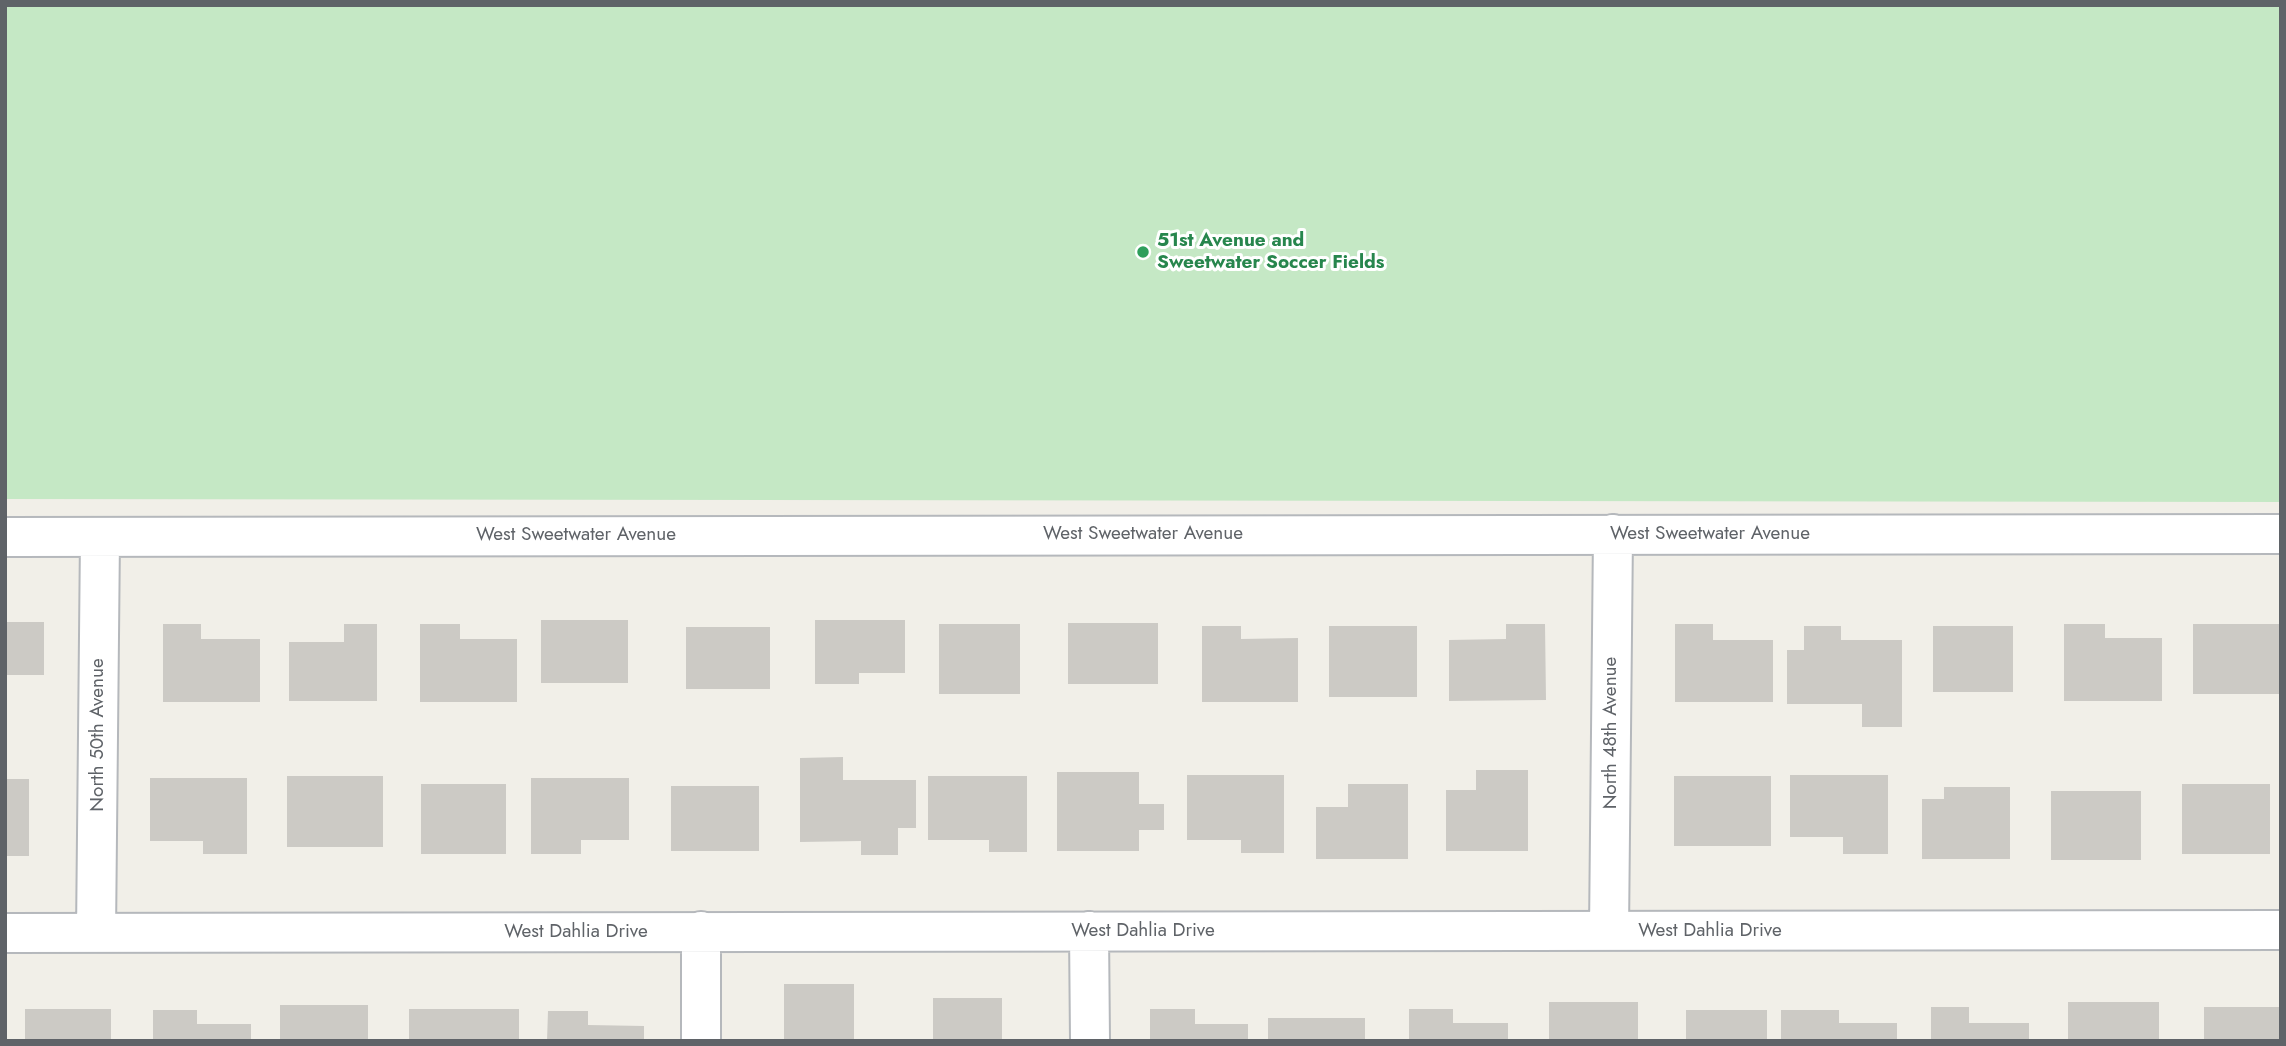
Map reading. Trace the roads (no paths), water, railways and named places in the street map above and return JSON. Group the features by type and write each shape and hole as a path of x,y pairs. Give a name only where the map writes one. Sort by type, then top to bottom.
{"street":[{"name":"North 48th Avenue","path":"1609,931 1613,534"},
{"name":"West Sweetwater Avenue","path":"5,537 2281,534"},
{"name":"North 50th Avenue","path":"96,933 100,537"},
{"name":"West Dahlia Drive","path":"5,933 2281,930"},
{"path":"701,931 701,1041"},
{"path":"1089,931 1090,1041"}],"place":[{"name":"51st Avenue and Sweetwater Soccer Fields","path":"1143,252"}]}
